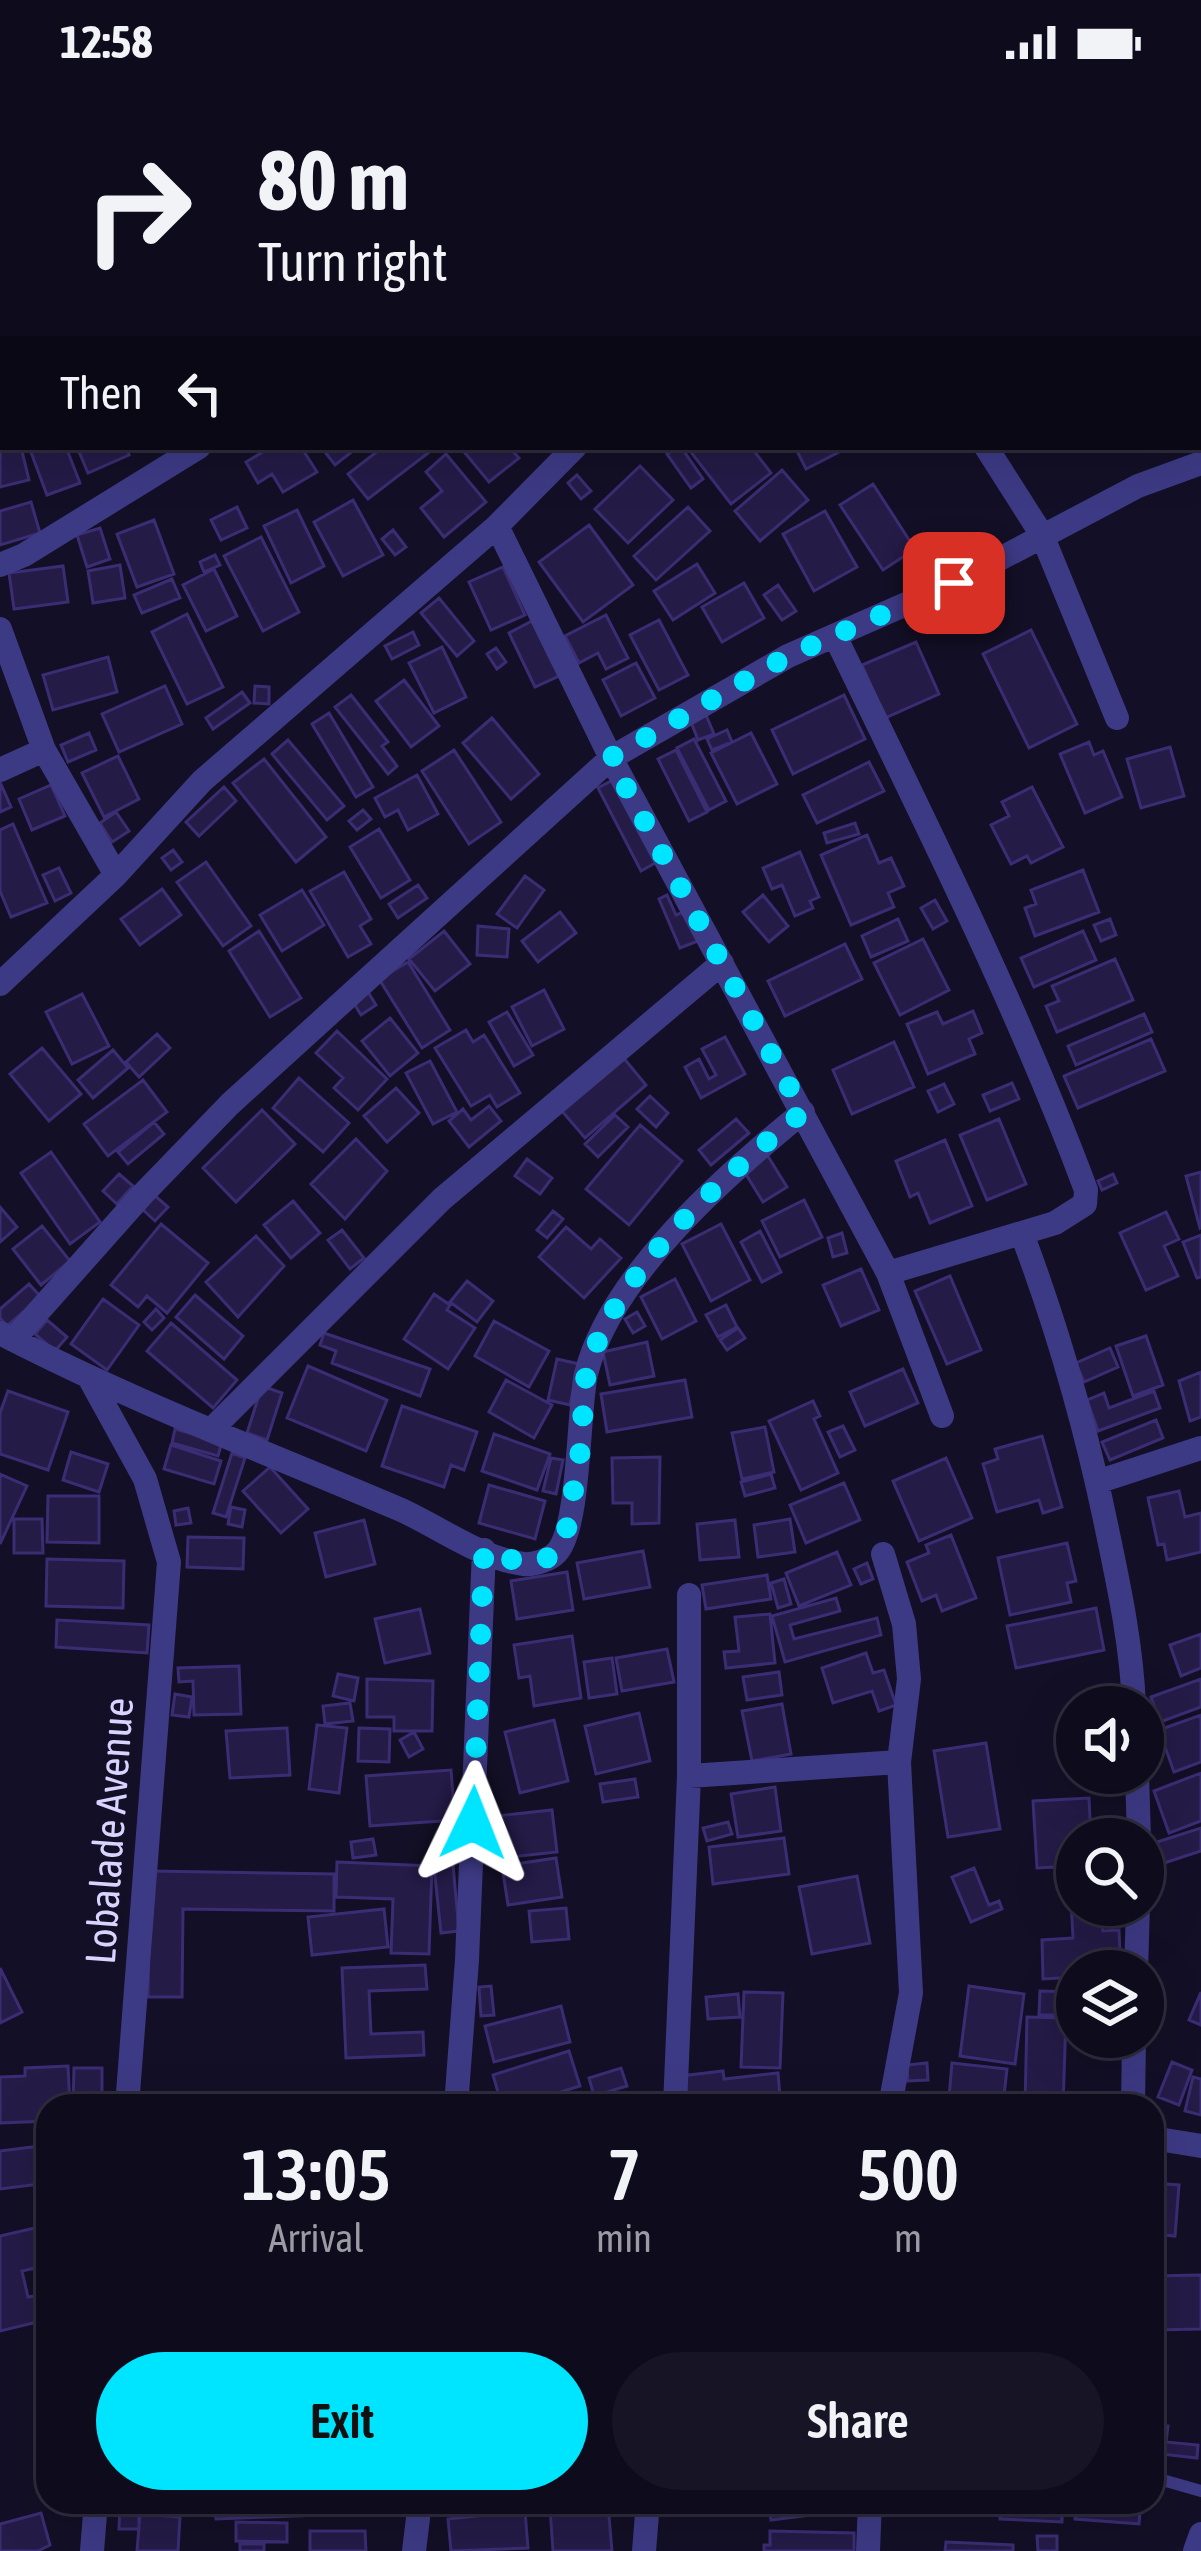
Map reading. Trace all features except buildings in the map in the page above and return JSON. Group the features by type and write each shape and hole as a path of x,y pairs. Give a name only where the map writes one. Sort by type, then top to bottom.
{"street":[{"path":"0,565 195,450"},
{"path":"0,984 116,875 202,781 497,526 572,450"},
{"path":"988,450 1042,535 1117,718"},
{"path":"803,1112 736,1167 636,1276 602,1328 585,1377 582,1438 565,1539 559,1550 528,1565 91,1381 7,1337 230,1104 610,758 788,656 936,592 1138,487 1201,463"},
{"path":"497,526 610,758 888,1273 943,1416"},
{"path":"0,629 44,750 116,875"},
{"path":"835,636 1031,1052 1086,1190 1085,1204 1071,1215 888,1273"},
{"path":"0,770 44,750"},
{"path":"212,1430 442,1199 722,963"},
{"path":"1022,1234 1058,1330 1097,1482 1121,1597 1132,1686"},
{"name":"Lobalade Avenue","path":"91,1381 145,1479 169,1562 128,2094"},
{"path":"1097,1482 1201,1448"},
{"path":"457,2094 484,1550"},
{"path":"883,1554 904,1624 909,1679 899,1762 910,1993 892,2094"},
{"path":"676,2094 689,1776 689,1595"},
{"path":"689,1776 899,1762"},
{"path":"1133,2094 1134,2058"},
{"path":"1164,2140 1201,2146"},
{"path":"92,2551 95,2514"},
{"path":"414,2551 418,2514"},
{"path":"644,2551 647,2514"},
{"path":"868,2551 870,2514"},
{"path":"1195,2551 1201,2534"}],"lane":[{"path":"1164,2480 1201,2491"}],"route":[{"path":"473,1823 484,1550 528,1565 559,1550 565,1539 582,1438 585,1377 602,1328 636,1276 736,1167 803,1112 610,758 788,656 954,583"}]}
